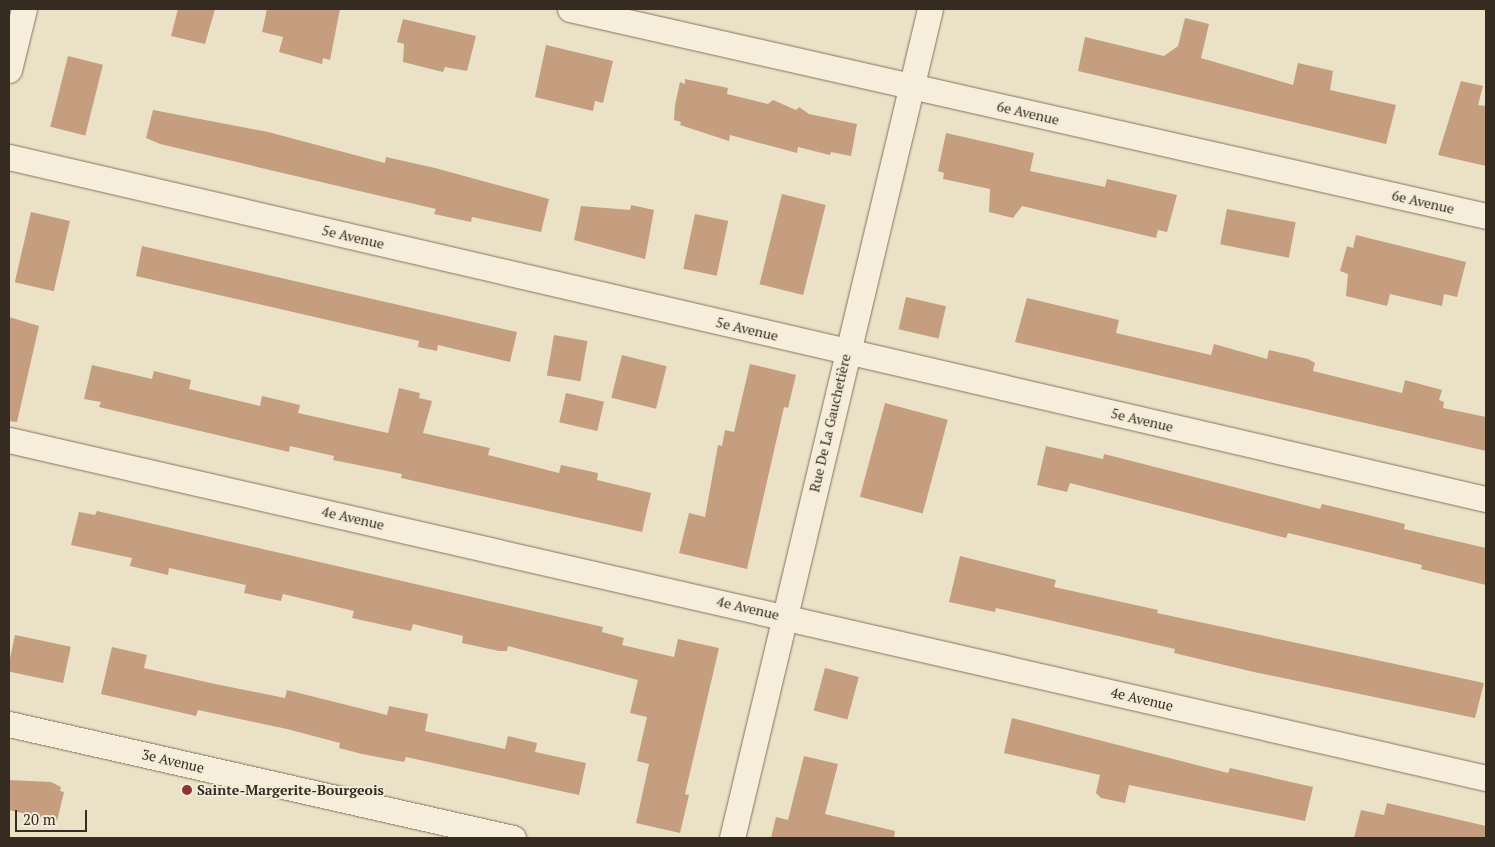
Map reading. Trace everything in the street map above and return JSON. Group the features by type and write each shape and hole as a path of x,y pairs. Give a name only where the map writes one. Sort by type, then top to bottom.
{"street":[{"path":"9,70 24,9"},
{"name":"6e Avenue","path":"570,9 1486,216"},
{"name":"Rue De La Gauchetière","path":"732,838 930,9"},
{"name":"5e Avenue","path":"9,156 847,352 1486,498"},
{"name":"4e Avenue","path":"9,440 785,616 1486,778"},
{"name":"3e Avenue","path":"9,724 513,838"}],"building":[{"path":"178,9 215,9 205,44 171,36"},
{"path":"267,9 340,9 330,60 323,58 322,64 279,52 283,37 262,32"},
{"path":"1185,18 1209,24 1201,58 1293,85 1298,63 1333,71 1330,90 1396,105 1386,144 1078,71 1085,37 1164,56 1178,46"},
{"path":"403,19 476,36 467,71 445,67 443,72 403,62 404,44 397,42"},
{"path":"546,45 613,61 603,103 595,101 593,111 535,97"},
{"path":"68,56 103,65 85,136 50,127"},
{"path":"685,79 728,88 727,94 768,104 773,100 796,110 799,107 809,114 857,124 851,156 831,152 830,155 798,147 797,153 730,135 729,141 680,125 681,122 674,120 675,105 680,82 685,84"},
{"path":"1461,81 1483,86 1478,105 1486,106 1486,166 1438,155"},
{"path":"153,110 268,132 385,163 386,157 435,168 549,199 541,232 472,217 471,222 434,214 436,209 160,144 146,138"},
{"path":"946,133 1034,153 1030,171 1105,187 1107,179 1177,195 1167,232 1158,230 1156,238 1022,206 1013,218 989,212 990,189 943,179 944,173 938,171"},
{"path":"782,194 826,205 803,295 760,284"},
{"path":"631,205 654,210 645,259 574,240 581,206 630,210"},
{"path":"1227,209 1296,222 1289,258 1220,244"},
{"path":"31,212 70,221 54,291 15,282"},
{"path":"695,214 728,221 717,276 683,269"},
{"path":"1356,235 1466,262 1457,297 1444,294 1442,306 1390,294 1387,306 1346,296 1348,274 1340,271 1347,246 1353,248"},
{"path":"142,246 517,332 510,362 438,345 437,351 418,347 419,341 136,276"},
{"path":"906,297 946,306 939,338 899,329"},
{"path":"1027,298 1119,320 1116,333 1211,355 1214,344 1267,359 1269,350 1308,359 1315,363 1313,371 1402,393 1405,380 1442,390 1439,400 1444,402 1443,408 1486,417 1486,451 1015,342"},
{"path":"9,317 39,326 17,422 9,421"},
{"path":"554,335 587,341 580,381 547,375"},
{"path":"622,355 667,366 656,409 611,398"},
{"path":"750,364 796,375 788,408 784,407 747,569 679,553 689,513 705,517 718,445 722,446 725,430 734,432"},
{"path":"92,365 152,379 154,371 191,380 189,389 260,406 262,396 300,405 298,413 388,433 399,388 420,393 419,398 432,401 423,433 490,448 488,455 559,473 561,465 598,473 597,480 651,493 642,532 401,478 402,474 333,460 334,456 290,446 289,452 99,407 101,402 84,399"},
{"path":"566,393 604,402 597,431 559,422"},
{"path":"885,403 948,420 923,514 860,497"},
{"path":"1046,446 1103,459 1104,454 1320,509 1322,504 1405,524 1404,529 1486,548 1486,585 1421,569 1422,565 1288,533 1286,538 1070,483 1067,492 1037,485"},
{"path":"97,511 603,627 602,632 624,638 622,645 674,657 678,639 719,648 685,794 689,795 680,833 636,823 649,764 637,761 647,717 630,713 638,680 508,646 507,651 499,651 462,643 463,636 413,624 411,631 352,618 354,611 283,594 281,601 244,593 246,585 169,568 168,575 130,566 132,558 71,545 79,512 95,515"},
{"path":"960,556 1056,580 1054,587 1158,610 1157,613 1484,683 1475,718 1254,672 1174,653 1175,649 996,608 995,612 949,602"},
{"path":"15,635 71,647 63,683 9,672"},
{"path":"112,647 147,655 144,668 285,698 287,690 387,715 389,706 428,714 425,731 505,749 508,736 537,743 535,752 586,763 579,795 406,757 404,762 362,754 339,748 340,743 287,729 198,710 196,716 101,694"},
{"path":"825,668 859,677 847,720 814,711"},
{"path":"1012,718 1228,773 1230,768 1313,787 1305,821 1129,785 1125,803 1101,798 1096,793 1100,775 1004,753"},
{"path":"804,756 838,764 825,814 895,831 894,838 771,838 776,817 788,820"},
{"path":"9,780 51,782 61,787 60,791 64,792 57,821 9,810"},
{"path":"1387,803 1486,826 1486,838 1354,838 1361,810 1384,815"}],"place":[{"name":"Sainte-Margerite-Bourgeois","path":"187,790"}]}
